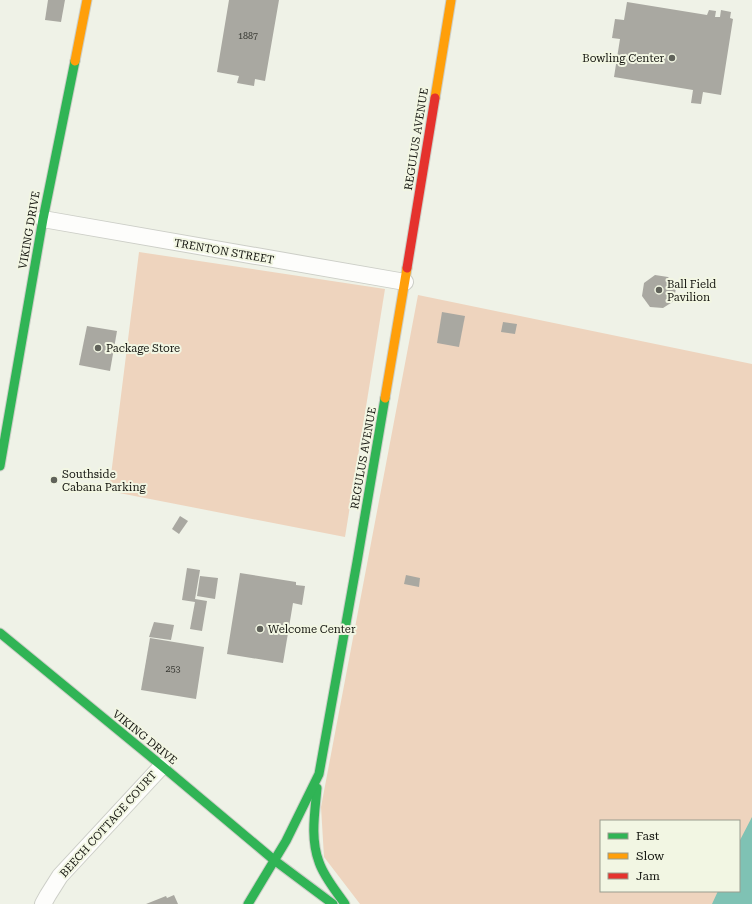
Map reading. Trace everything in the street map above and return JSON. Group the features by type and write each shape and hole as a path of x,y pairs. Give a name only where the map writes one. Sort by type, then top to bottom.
{"street":[{"name":"VIKING DRIVE","path":"0,466 43,219 87,0"},
{"name":"REGULUS AVENUE","path":"248,904 286,841 319,774 405,282 451,0"},
{"name":"TRENTON STREET","path":"43,219 405,282"},
{"name":"VIKING DRIVE","path":"0,633 274,860 333,904"},
{"name":"BEECH COTTAGE COURT","path":"43,904 60,876 162,766"},
{"path":"319,774 313,834 316,855 323,872 346,904"}],"shaded area":[{"path":"139,252 385,289 345,537 109,491"},
{"path":"418,295 752,364 752,904 360,904 324,857 321,807"}],"water":[{"path":"752,817 752,904 712,904 718,892 740,892 740,840"}],"building":[{"path":"48,0 65,0 61,22 45,20"},
{"path":"229,0 279,0 265,81 255,79 254,86 237,83 239,76 217,72"},
{"name":"Bowling Center","path":"627,2 707,15 709,10 716,11 715,17 720,17 721,10 731,12 730,18 733,19 721,95 703,92 701,104 691,103 693,90 614,77 620,39 612,38 615,19 624,20"},
{"name":"Ball Field Pavilion","path":"655,275 668,277 676,287 674,301 663,308 650,307 642,296 644,283"},
{"path":"442,312 465,316 459,347 437,343"},
{"path":"503,322 517,324 515,334 501,332"},
{"name":"Package Store","path":"87,326 117,331 110,371 79,365"},
{"path":"180,516 188,521 179,534 172,529"},
{"path":"187,568 200,570 195,599 207,601 202,631 190,629 195,602 182,600"},
{"name":"Welcome Center","path":"240,573 296,582 296,585 305,586 302,605 293,603 283,663 227,654"},
{"path":"406,575 420,578 419,587 404,584"},
{"path":"200,576 218,578 215,599 197,596"},
{"path":"154,622 174,625 171,640 149,637"},
{"path":"150,638 204,647 196,699 141,690"},
{"path":"174,895 178,904 146,904 166,896 167,898"}],"traffic: fast":[{"path":"0,466 43,219 75,61"},
{"path":"248,904 286,841 319,774 385,398"},
{"path":"0,633 274,860 333,904"},
{"path":"317,788 314,825 316,853 330,884 345,904"}],"traffic: slow":[{"path":"75,61 87,0"},
{"path":"435,98 451,0"},
{"path":"385,398 407,268"}],"traffic: jam":[{"path":"407,268 435,98"}],"place":[{"name":"Bowling Center","path":"672,58"},
{"name":"Ball Field Pavilion","path":"659,290"},
{"name":"Package Store","path":"98,348"},
{"name":"Southside Cabana Parking","path":"54,480"},
{"name":"Welcome Center","path":"260,629"}]}
